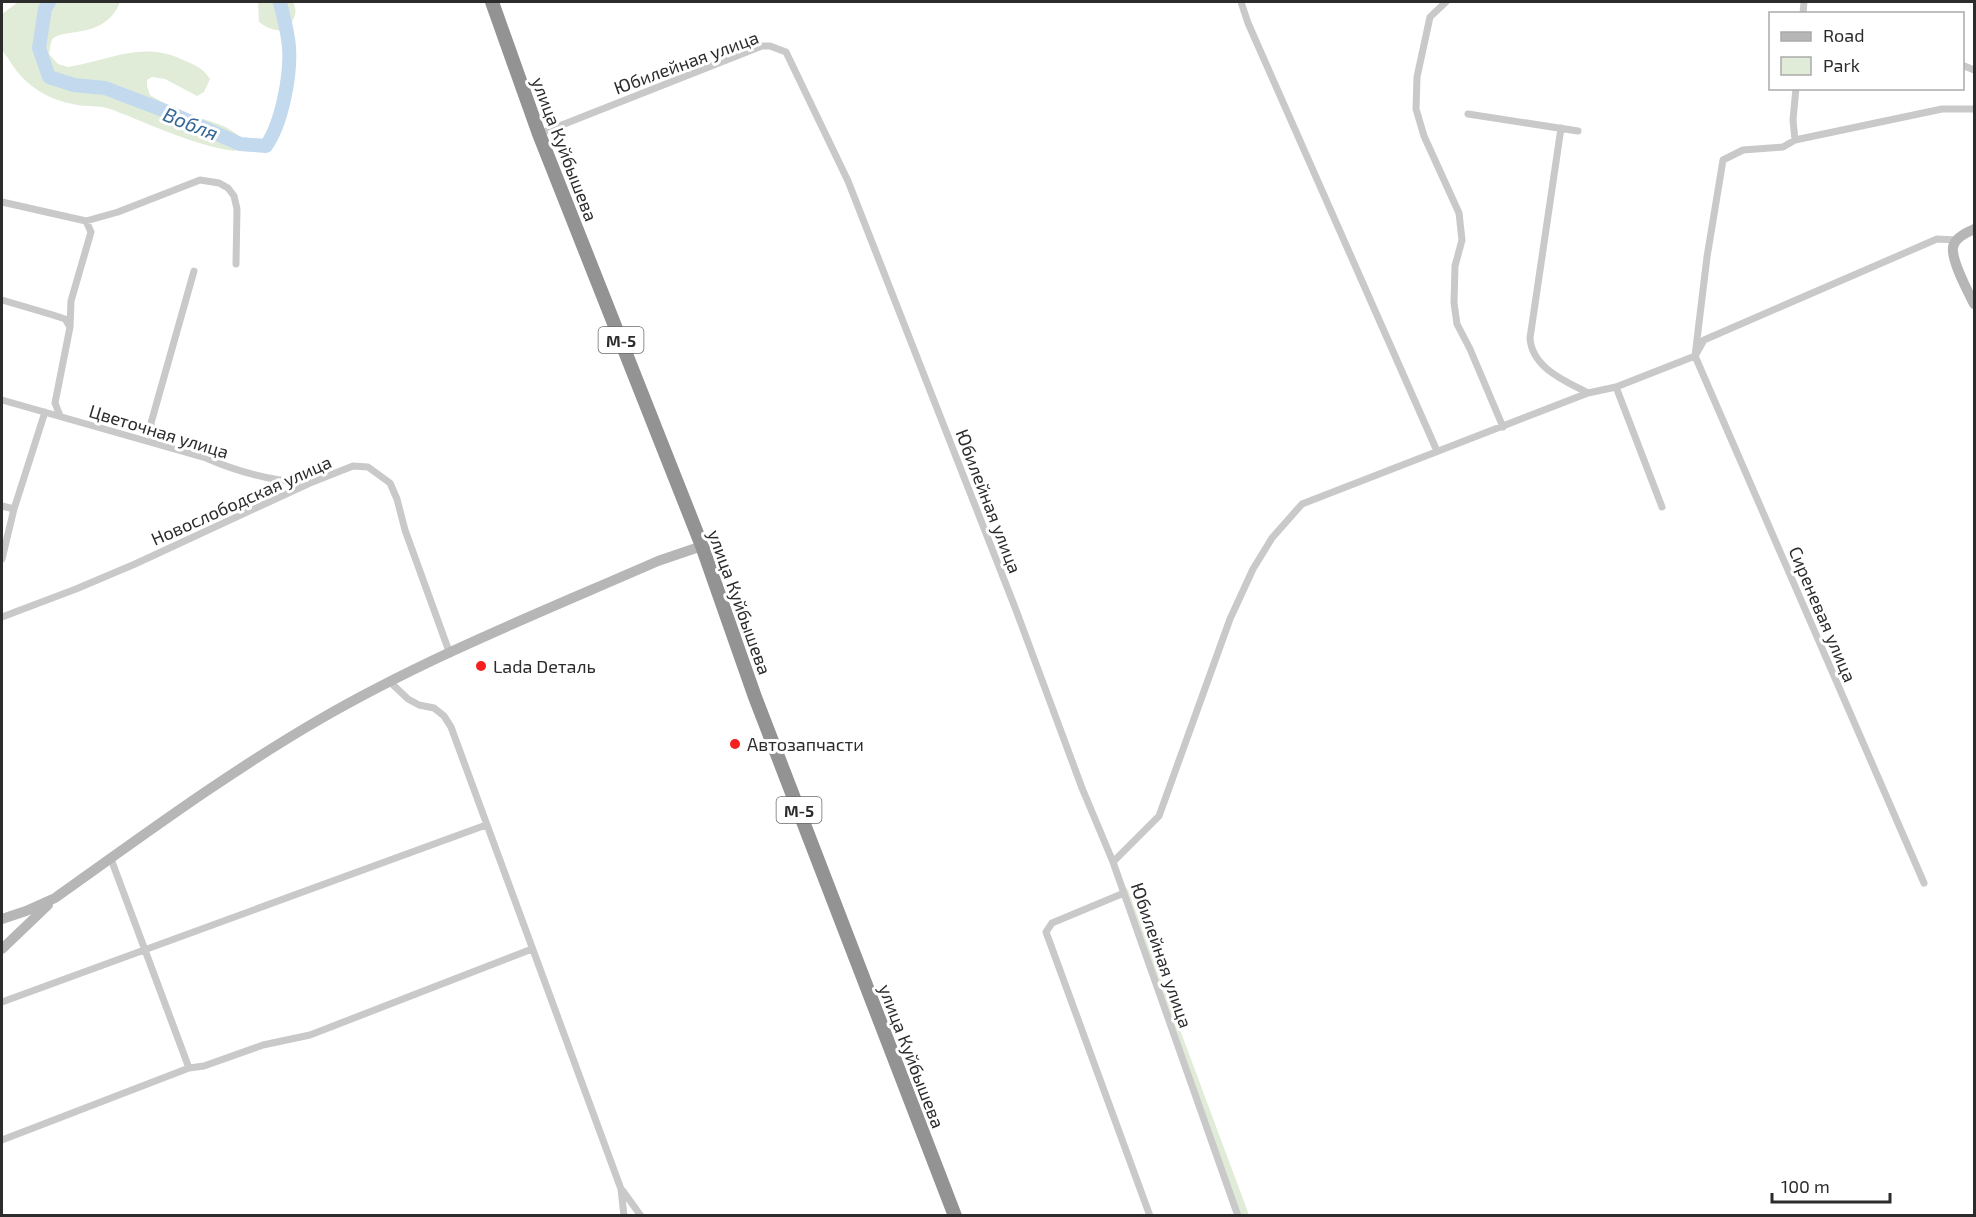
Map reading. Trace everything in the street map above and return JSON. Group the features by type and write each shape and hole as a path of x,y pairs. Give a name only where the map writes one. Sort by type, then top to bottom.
{"highway":[{"name":"улица Куйбышева","path":"492,2 539,134 702,546 754,697 955,1215"}],"street":[{"path":"1241,2 1248,24 1437,451"},
{"path":"1446,2 1430,17 1417,77 1416,109 1424,136 1459,213 1462,240 1455,266 1454,303 1457,324 1503,427"},
{"name":"Юбилейная улица","path":"539,134 762,46 770,46 786,52 848,181 1012,599 1082,788 1113,862 1239,1215"},
{"path":"1795,140 1793,120 1796,90"},
{"path":"1695,356 1707,257 1723,160 1743,150 1783,147 1795,140 1942,109 1974,109"},
{"path":"1468,114 1578,131"},
{"path":"1561,128 1530,349 1550,371 1588,393"},
{"path":"2,202 86,221 118,212 200,180 219,183 228,188 234,196 237,209 236,264"},
{"path":"60,416 55,403 70,327 70,302 91,232 86,221"},
{"path":"1974,229 1957,240 1953,247 1954,258 1974,304"},
{"path":"1113,862 1159,816 1230,619 1253,569 1272,538 1302,504 1588,393 1616,387 1695,356 1704,340 1937,239 1957,240"},
{"path":"154,443 151,423 194,271"},
{"path":"2,300 65,319 70,327"},
{"name":"Сиреневая улица","path":"1695,356 1924,883"},
{"path":"1616,387 1662,507"},
{"name":"Цветочная улица","path":"2,400 206,458 225,467 271,479 310,483"},
{"path":"2,559 14,509 45,412"},
{"name":"Новослободская улица","path":"2,617 135,564 310,483 354,466 368,467 390,483 450,654"},
{"path":"2,506 14,509"},
{"path":"2,949 55,898 239,768 319,720 390,682 450,654 658,561 702,546"},
{"path":"390,682 408,699 419,705 434,708 444,716 451,728 621,1189 624,1215"},
{"path":"2,1002 486,825"},
{"path":"111,859 189,1068"},
{"path":"1124,893 1052,923 1046,932 1150,1215"},
{"path":"2,919 55,898"},
{"path":"2,1140 189,1068 204,1066 263,1045 310,1035 532,949"},
{"path":"621,1189 641,1215"}],"green space":[{"path":"18,2 120,2 104,23 94,28 57,36 52,40 49,54 58,64 68,67 140,52 168,54 191,64 202,69 210,79 204,92 197,96 165,79 152,77 147,80 150,95 179,111 222,125 243,140 235,151 205,145 107,108 63,102 44,94 20,75 3,50 2,14"},
{"path":"258,2 293,2 295,14 286,30 272,29 259,22"},
{"path":"1125,886 1128,890 1249,1215 1240,1215"}],"waterway":[{"name":"Вобля","path":"49,2 45,9 39,48 49,77 74,85 105,88 168,112 240,144 266,146 281,112 288,71 287,30 280,2"}],"place":[{"name":"Lada Dеталь","path":"481,666"},
{"name":"Автозапчасти","path":"735,744"}]}
